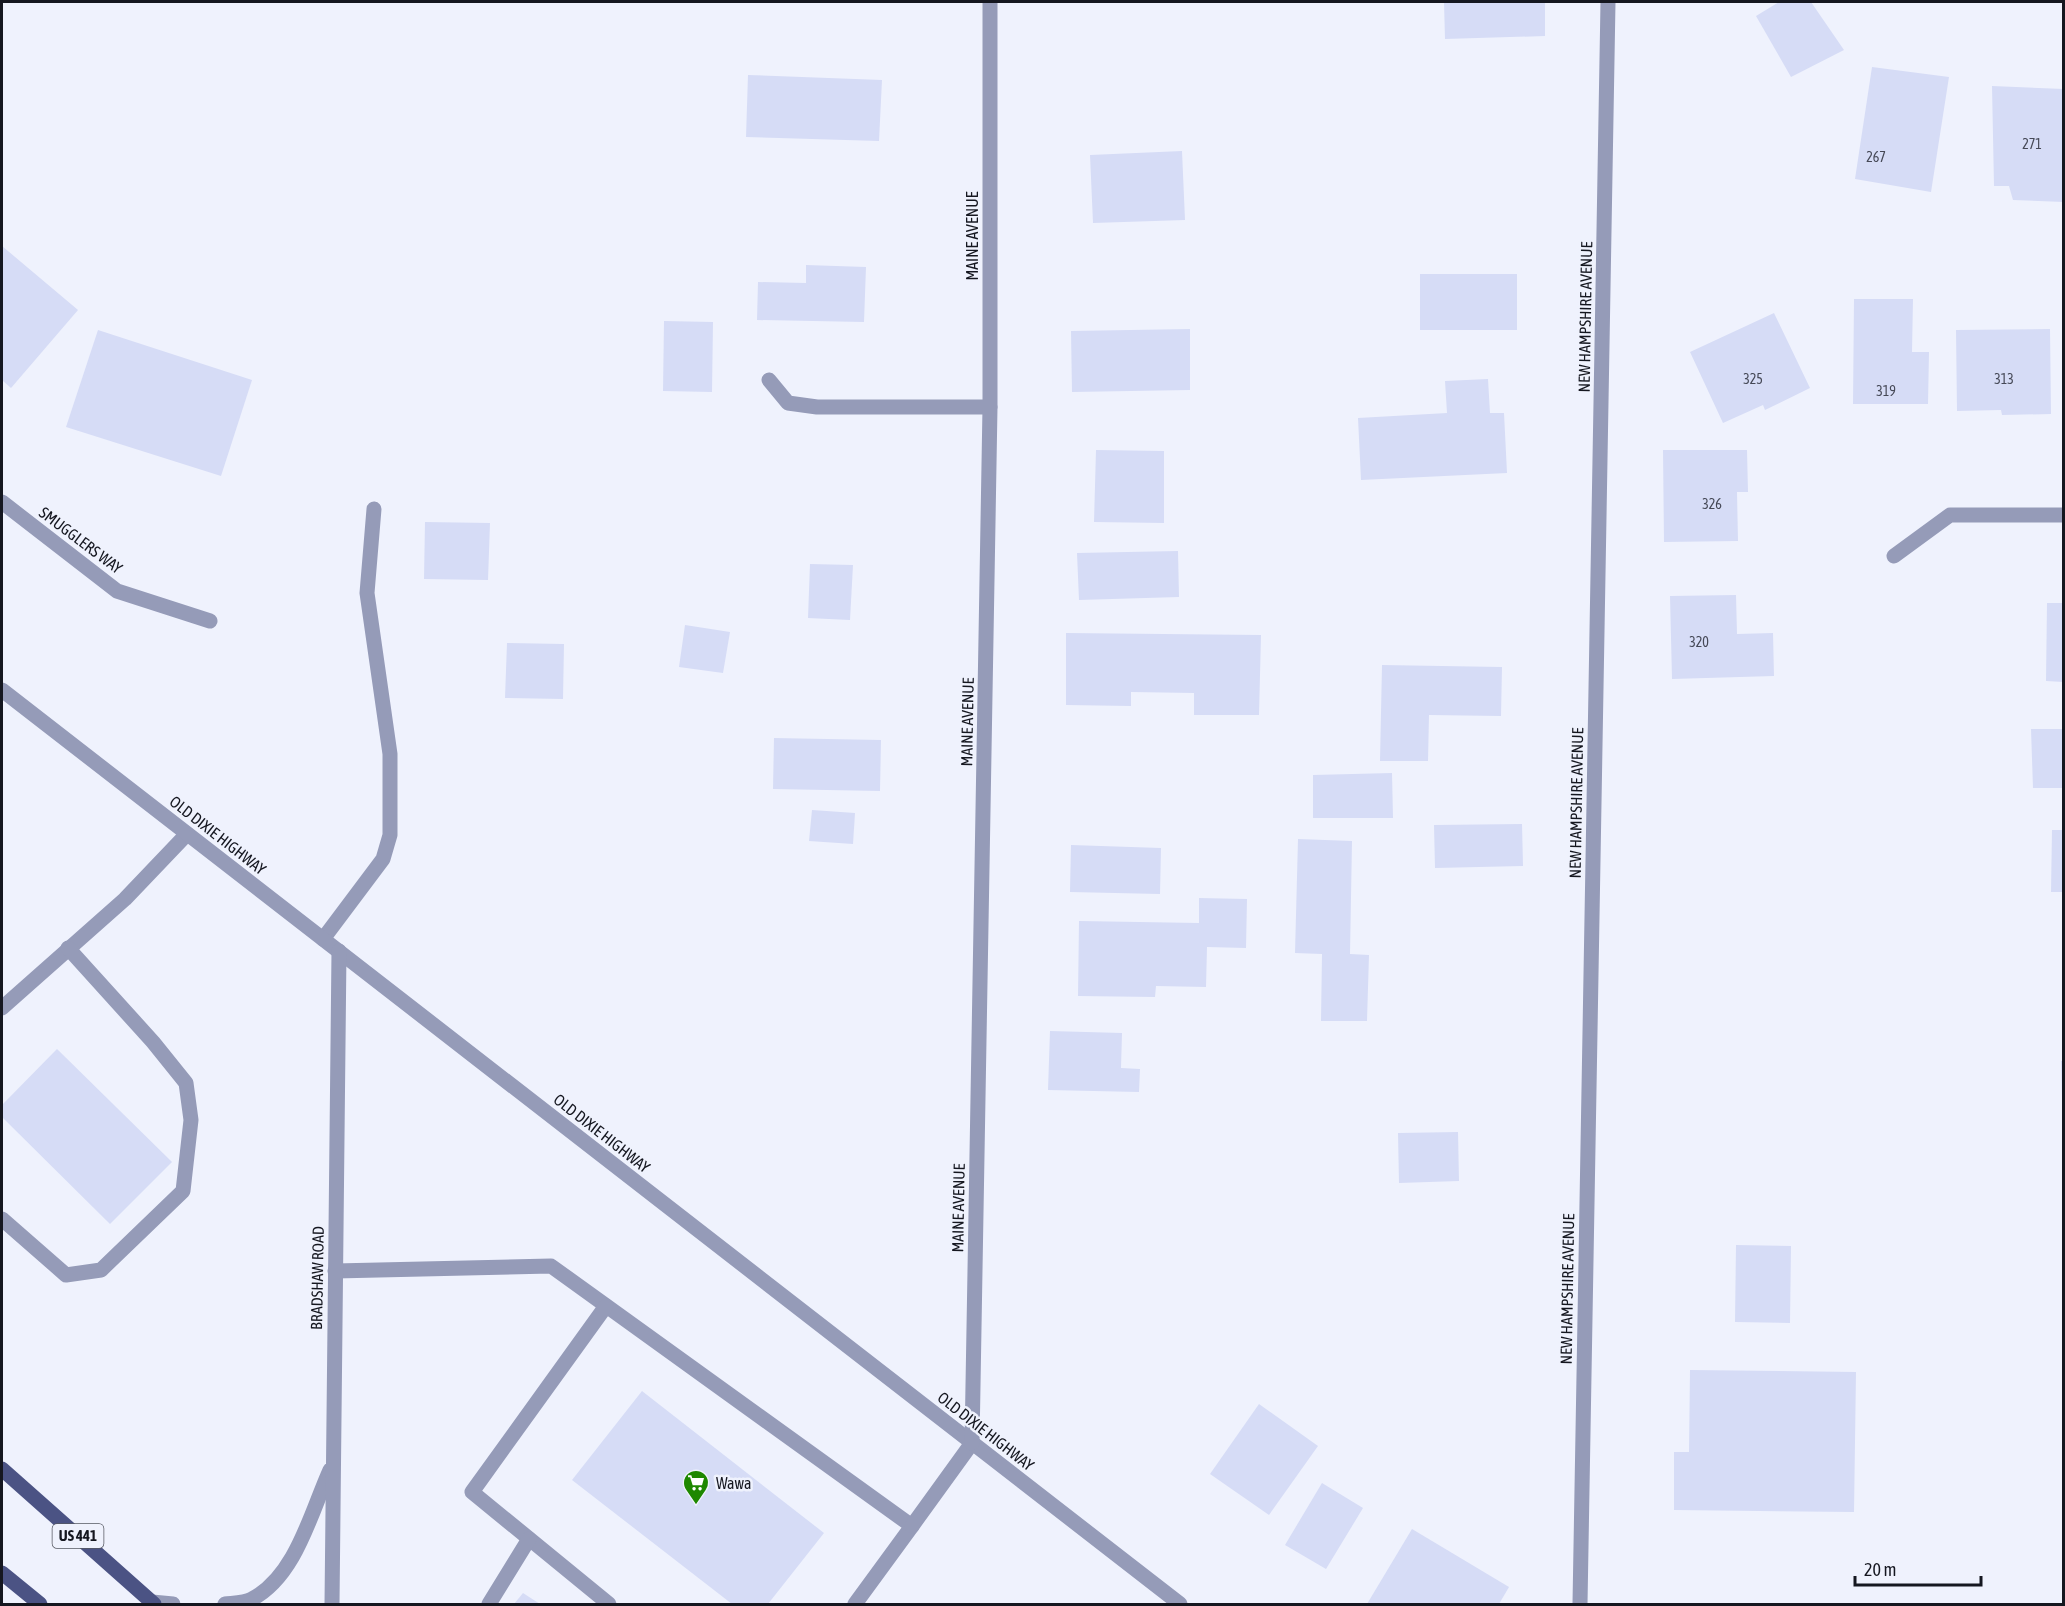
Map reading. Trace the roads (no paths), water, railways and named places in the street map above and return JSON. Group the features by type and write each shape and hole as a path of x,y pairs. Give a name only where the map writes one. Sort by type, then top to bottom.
{"main road":[{"name":"US 441","path":"2,1469 153,1603"},
{"path":"2,1573 40,1605"}],"street":[{"name":"MAINE AVENUE","path":"972,1443 990,407 990,2"},
{"name":"NEW HAMPSHIRE AVENUE","path":"1580,1605 1608,2"},
{"path":"769,380 788,403 990,407"},
{"name":"SMUGGLERS WAY","path":"2,502 117,591 210,621"},
{"path":"323,939 383,859 390,835 390,754 367,593 374,510"},
{"path":"1894,556 1950,515 2064,515"},
{"name":"OLD DIXIE HIGHWAY","path":"2,690 1180,1605"},
{"path":"2,1008 125,899 187,834"},
{"path":"2,1219 66,1275 101,1270 183,1191 191,1120 186,1083 153,1042 68,948"},
{"name":"BRADSHAW ROAD","path":"332,1605 339,951"},
{"path":"335,1271 551,1266 912,1526"},
{"path":"606,1306 472,1492 609,1605"},
{"path":"855,1605 972,1443"},
{"path":"225,1605 251,1600 275,1581 291,1557 333,1465"},
{"path":"489,1605 530,1539"},
{"path":"153,1603 172,1605"}],"place":[{"name":"Wawa","path":"696,1506"}]}
